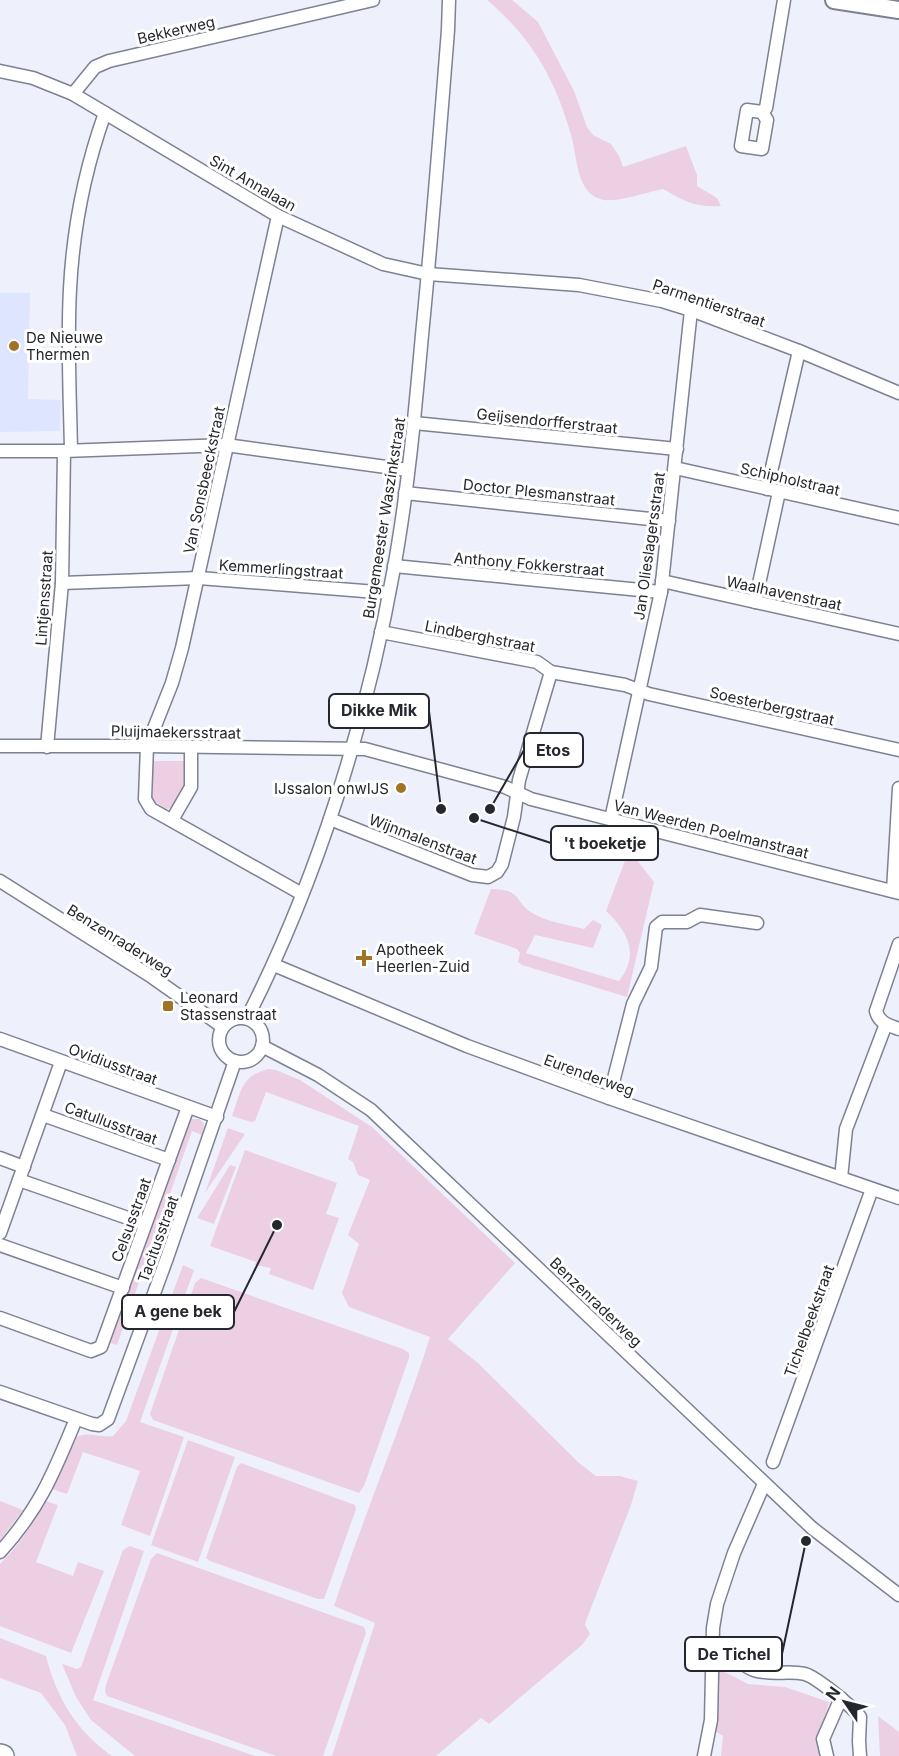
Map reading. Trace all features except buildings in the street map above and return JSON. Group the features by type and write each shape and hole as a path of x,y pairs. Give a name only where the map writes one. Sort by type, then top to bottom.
{"street":[{"name":"Bekkerweg","path":"73,94 95,67 109,61 373,0"},
{"name":"Burgemeester Waszinkstraat","path":"247,1018 274,965 330,819 351,750 389,593 414,423 448,30 448,0"},
{"path":"762,112 766,108 784,0"},
{"path":"834,0 899,10"},
{"path":"0,71 33,78 73,94"},
{"name":"Sint Annalaan","path":"73,94 278,216 383,264 428,274"},
{"name":"Lintjensstraat","path":"47,747 62,583 68,451 70,288 85,182 105,113"},
{"name":"Van Sonsbeeckstraat","path":"147,746 172,683 182,648 278,216"},
{"name":"Parmentierstraat","path":"428,274 579,285 635,295 691,310 799,351 899,393"},
{"name":"Jan Olieslagersstraat","path":"611,819 661,586 691,310"},
{"path":"755,602 799,351"},
{"name":"Geijsendorfferstraat","path":"414,423 677,449"},
{"path":"0,451 68,451 226,445 408,470"},
{"name":"Schipholstraat","path":"675,468 899,518"},
{"name":"Doctor Plesmanstraat","path":"405,494 669,521"},
{"name":"Anthony Fokkerstraat","path":"394,566 661,586"},
{"name":"Kemmerlingstraat","path":"62,583 199,578 389,593"},
{"name":"Waalhavenstraat","path":"661,586 755,602 899,634"},
{"name":"Lindberghstraat","path":"381,632 537,662 551,672 625,685 640,690"},
{"path":"516,793 551,672"},
{"name":"Soesterbergstraat","path":"640,690 899,750"},
{"name":"Pluijmaekersstraat","path":"0,746 351,750"},
{"path":"147,746 146,803 151,809 302,894"},
{"path":"172,820 191,787 191,747"},
{"name":"Van Weerden Poelmanstraat","path":"351,750 365,749 390,755 505,787 531,800 896,892"},
{"path":"896,892 899,788"},
{"name":"Wijnmalenstraat","path":"330,819 472,875 488,877 497,872 502,864 514,817 516,793"},
{"name":"Benzenraderweg","path":"0,881 152,977 223,1027"},
{"path":"609,1098 633,1004 651,967 656,927 662,922 687,922 700,915 758,923"},
{"path":"899,944 876,1007 878,1018 899,1029"},
{"name":"Eurenderweg","path":"274,965 467,1046 609,1098 899,1198"},
{"path":"234,1018 247,1018 257,1024 263,1034 262,1046 258,1054 250,1060 235,1061 225,1055 219,1045 219,1034 223,1027 234,1018"},
{"path":"841,1178 846,1130 886,1024"},
{"name":"Ovidiusstraat","path":"0,1039 217,1117"},
{"name":"Benzenraderweg","path":"262,1046 318,1075 371,1110 558,1285 764,1484 812,1528 899,1595"},
{"name":"Tacitusstraat","path":"0,1392 99,1425 108,1419 235,1061"},
{"path":"0,1233 61,1062"},
{"name":"Celsusstraat","path":"0,1318 91,1351 98,1350 103,1343 188,1107"},
{"name":"Catullusstraat","path":"43,1115 169,1160"},
{"path":"0,1158 24,1167"},
{"path":"19,1180 145,1224"},
{"name":"Tichelbeekstraat","path":"773,1462 873,1189"},
{"path":"0,1245 123,1288"},
{"path":"0,1552 23,1525 44,1493 76,1419"},
{"path":"704,1756 711,1720 713,1628 717,1604 734,1554 764,1484"},
{"path":"712,1652 726,1654 737,1659 749,1669 767,1674 807,1675 841,1698 860,1717 860,1756"},
{"path":"827,1756 823,1739 841,1698"}],"shaded area":[{"path":"487,0 512,0 538,22 574,91 587,127 593,135 611,144 623,167 686,146 697,175 697,186 717,198 721,206 690,203 663,189 614,200 600,199 592,195 582,181 565,115 540,61 517,29"},
{"name":"De Nieuwe Thermen","path":"0,293 30,293 28,399 61,400 60,431 0,432"},
{"path":"152,761 186,761 186,784 172,808 166,809 151,799"},
{"path":"629,850 654,882 627,997 522,965 518,962 520,953 517,949 474,934 491,889 509,891 527,910 546,919 584,929 593,920 602,925 593,948 535,935 526,953 619,981 629,962 629,944 620,927 606,911"},
{"path":"269,1069 300,1080 372,1127 515,1263 448,1339 478,1363 579,1463 596,1476 620,1476 638,1481 586,1621 585,1625 590,1634 582,1645 489,1724 481,1718 436,1756 332,1756 375,1623 334,1606 430,1337 349,1307 342,1293 359,1244 348,1235 370,1180 358,1175 353,1162 348,1159 359,1126 266,1092 255,1121 251,1122 232,1116 240,1092 247,1080"},
{"path":"199,1119 204,1123 202,1135 192,1131 117,1345 108,1342 189,1120"},
{"path":"228,1128 245,1134 205,1193"},
{"path":"245,1150 337,1183 326,1214 339,1218 313,1290 269,1274 271,1268 255,1265 256,1262 210,1246"},
{"path":"230,1165 236,1167 214,1224 197,1218"},
{"path":"183,1265 194,1270 140,1422 184,1437 150,1536 121,1525 140,1471 83,1452 67,1494 52,1489 77,1437 81,1435 113,1436 126,1421"},
{"path":"201,1278 409,1353 364,1486 359,1493 153,1420 150,1414 195,1283"},
{"path":"188,1440 235,1457 198,1562 151,1545"},
{"path":"241,1463 355,1505 356,1509 324,1599 318,1599 206,1558 237,1467"},
{"path":"0,1501 23,1510 0,1540"},
{"path":"46,1501 58,1505 36,1562 73,1576 78,1562 104,1571 71,1653 0,1626 0,1564 25,1534"},
{"path":"130,1546 144,1551 93,1700 255,1756 135,1756 91,1720 76,1697 62,1664 77,1669 81,1667 123,1550"},
{"path":"157,1553 364,1627 366,1633 323,1756 276,1756 107,1696 106,1685 151,1559"},
{"path":"0,1638 46,1656 62,1699 78,1725 112,1756 77,1756 65,1725 41,1693 0,1678"},
{"path":"719,1669 748,1684 785,1687 829,1702 819,1739 819,1756 721,1756 723,1736 715,1731"},
{"path":"878,1716 899,1732 899,1756 880,1756"}],"place":[{"name":"De Nieuwe Thermen","path":"14,346"},
{"name":"IJssalon onwIJS","path":"401,788"},
{"name":"Dikke Mik","path":"441,809"},
{"name":"Etos","path":"490,809"},
{"name":"'t boeketje","path":"474,818"},
{"name":"Apotheek Heerlen-Zuid","path":"364,958"},
{"name":"Leonard Stassenstraat","path":"168,1006"},
{"name":"A gene bek","path":"277,1225"},
{"name":"De Tichel","path":"806,1541"}]}
